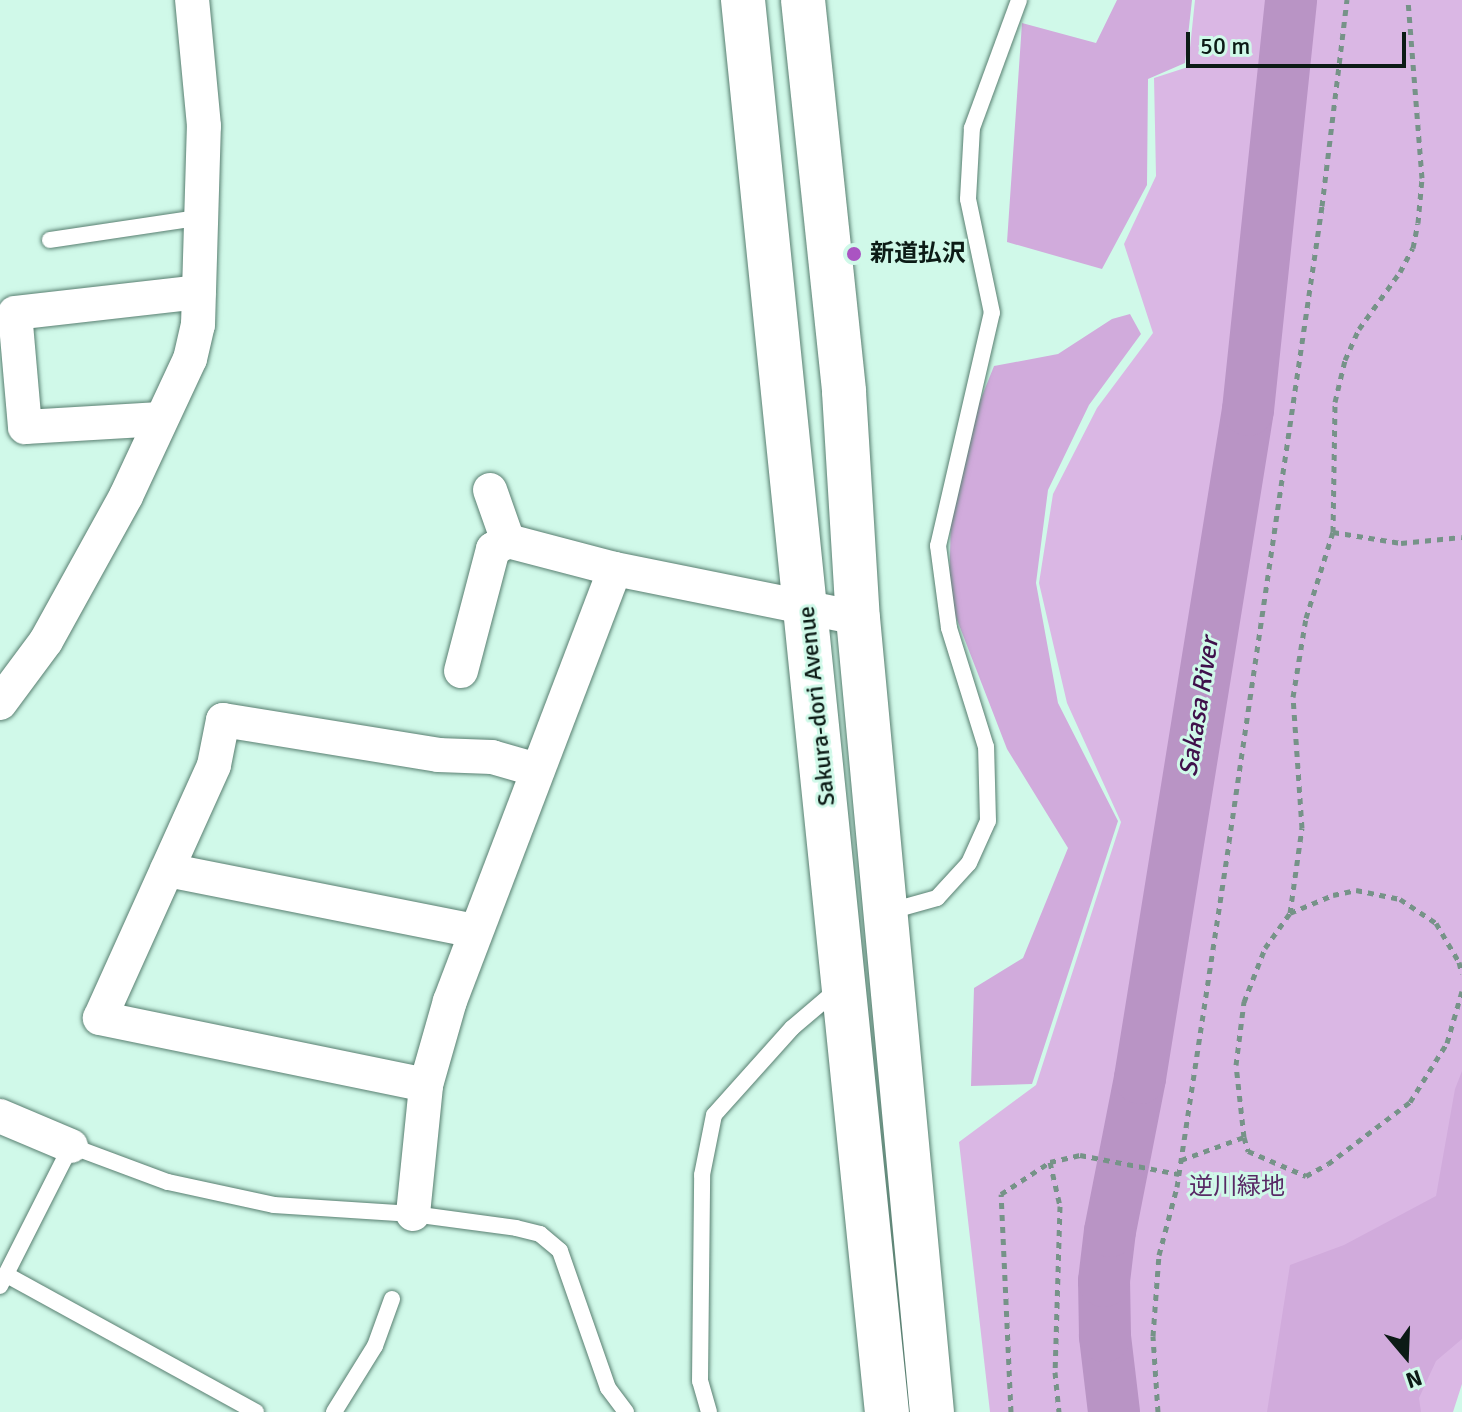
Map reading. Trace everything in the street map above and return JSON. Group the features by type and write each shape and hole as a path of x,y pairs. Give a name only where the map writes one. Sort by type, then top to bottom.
{"street":[{"path":"0,703 46,641 126,496 190,359 198,325 204,126 192,0"},
{"name":"Sakura-dori Avenue","path":"743,0 780,385 808,610 887,1412"},
{"name":"Sakura-dori Avenue","path":"803,0 844,392 858,618 932,1412"},
{"path":"160,419 25,427 15,313 199,292"},
{"path":"490,490 508,541"},
{"path":"461,671 493,549 508,541 615,569 858,618"},
{"path":"413,1214 426,1085 474,931 615,569"},
{"path":"426,1085 100,1018 214,765 223,720 438,755 492,757 537,770"},
{"path":"167,870 474,931"},
{"path":"0,1116 71,1146"}],"lane":[{"path":"884,913 937,898 969,863 988,821 986,747 949,628 938,546 992,313 968,199 972,128 1019,0"},
{"path":"50,240 203,217"},
{"path":"709,1412 700,1381 702,1190 714,1115 792,1028 843,985"},
{"path":"256,1412 3,1280 71,1146 168,1182 274,1205 413,1214 540,1234 560,1251 608,1388 626,1412"},
{"path":"334,1412 375,1346 392,1299"}],"path":[{"path":"1158,1412 1154,1304 1159,1255 1179,1174 1305,331 1347,0"},
{"path":"1408,0 1422,178 1418,223 1413,248 1400,272 1359,329 1345,360 1335,402 1333,532 1306,618 1293,697 1302,828 1290,913 1265,948 1244,1002 1236,1065 1248,1151 1306,1176 1328,1164 1410,1102 1447,1043 1462,991"},
{"path":"1333,532 1401,543 1462,537"},
{"path":"1290,913 1333,895 1356,890 1389,895 1436,923 1461,960 1462,974"},
{"path":"1181,1160 1244,1137"},
{"path":"1011,1412 1001,1194 1050,1162 1080,1155 1179,1174"},
{"path":"1050,1162 1060,1206 1055,1372 1059,1412"}],"green space":[{"name":"逆川緑地","path":"1195,0 1462,0 1462,1384 1453,1412 990,1412 959,1142 1036,1085 1121,822 1067,703 1039,583 1053,494 1097,408 1153,333 1124,244 1156,176 1154,78 1188,67"}],"shaded area":[{"path":"1117,0 1192,0 1185,63 1148,79 1147,185 1102,269 1007,242 1022,23 1096,43"},
{"path":"1130,314 1141,334 1089,405 1048,490 1036,583 1058,703 1118,821 1032,1084 971,1086 974,988 1023,958 1068,848 1007,749 949,599 952,471 994,366 1058,354 1112,319"},
{"path":"1462,1071 1462,1339 1436,1361 1419,1398 1421,1412 1267,1412 1290,1265 1344,1245 1436,1196 1455,1089"}],"waterway":[{"name":"Sakasa River","path":"1114,1412 1105,1336 1104,1281 1110,1231 1140,1078 1248,410 1291,0"}],"place":[{"name":"新道払沢","path":"854,254"}]}
